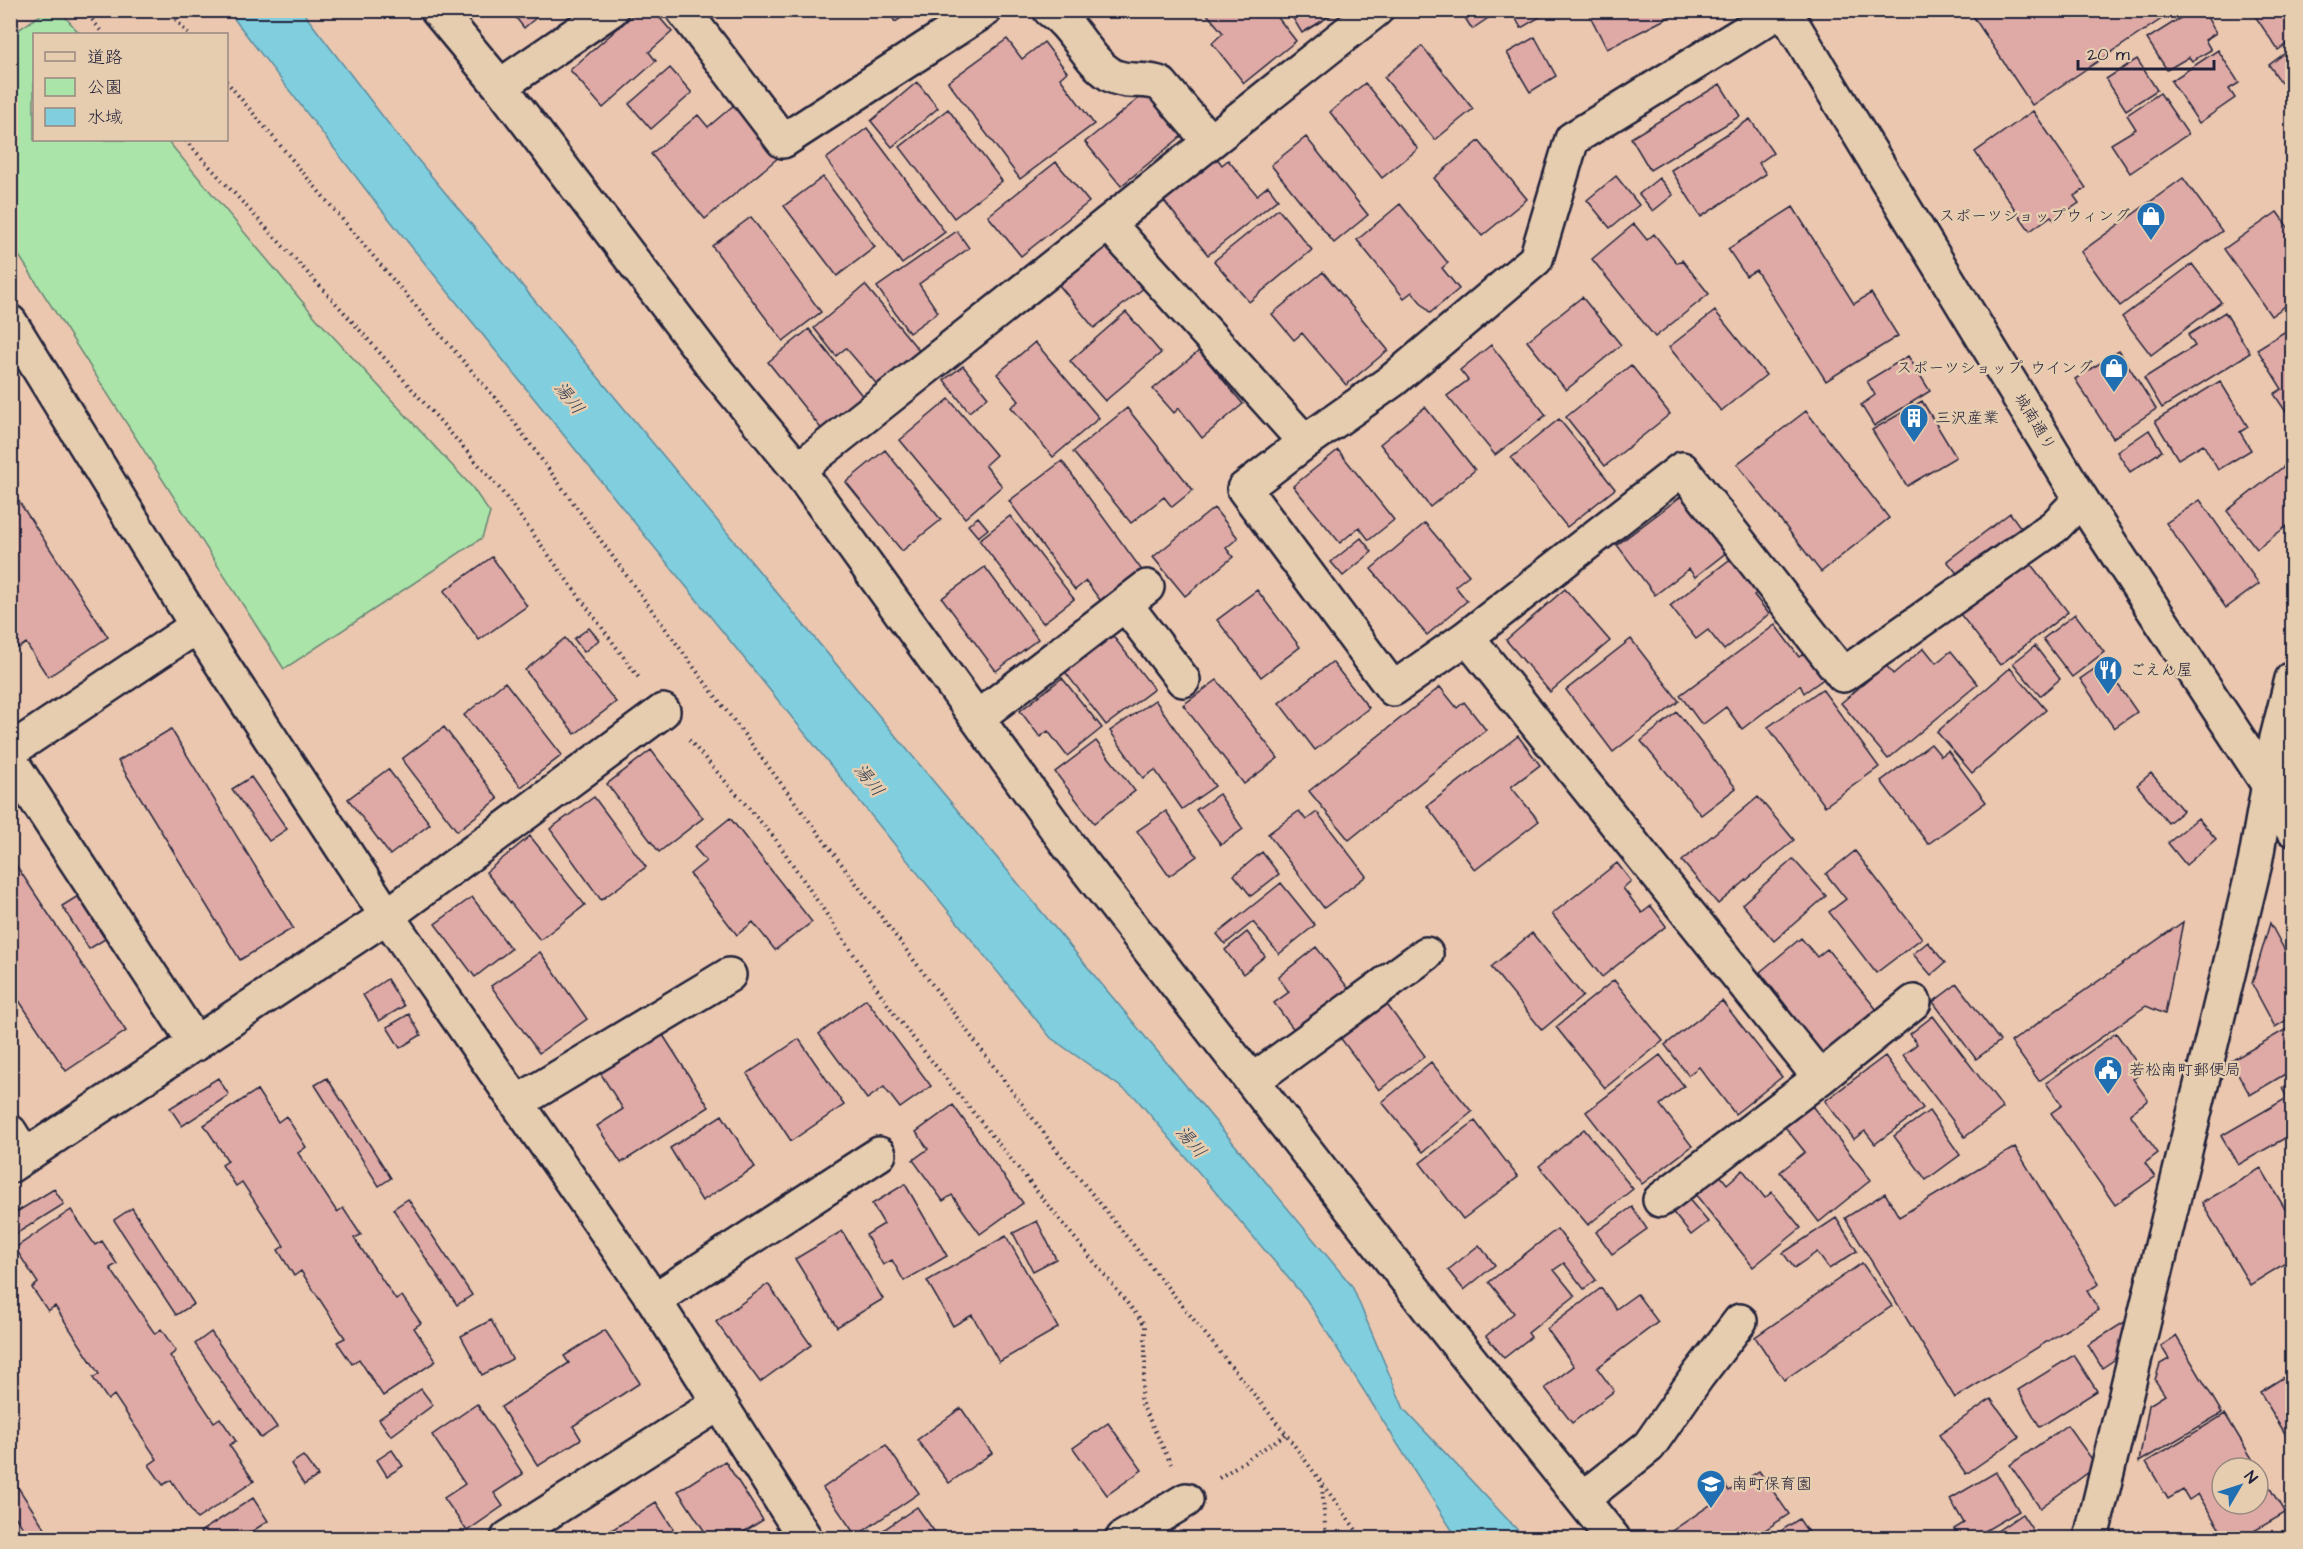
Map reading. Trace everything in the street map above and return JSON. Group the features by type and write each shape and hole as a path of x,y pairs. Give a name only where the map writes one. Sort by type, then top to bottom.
{"street":[{"path":"437,10 500,86 716,369 798,471 1069,846 1430,1310 1613,1539"},
{"path":"500,86 611,10"},
{"path":"683,10 783,141 986,10"},
{"path":"1050,10 1060,17 1102,68 1112,75 1124,80 1152,80 1161,84 1210,142"},
{"path":"810,460 1376,10"},
{"path":"1783,10 1572,139 1536,259 1393,380 1305,442 1244,489 1394,689 1467,637 1682,469 1843,675 2055,525 2081,499"},
{"name":"城南通り","path":"1783,10 2081,499 2268,784 2292,829"},
{"path":"1108,223 1305,442"},
{"path":"10,322 197,626 387,916 654,1300 805,1539"},
{"path":"977,718 1136,595 1183,680"},
{"path":"10,751 197,626"},
{"path":"1467,637 1820,1078"},
{"path":"2091,1539 2255,863 2268,784 2292,679"},
{"path":"15,1151 196,1044 387,916 663,711"},
{"path":"10,760 196,1044"},
{"path":"1252,1081 1426,954"},
{"path":"518,1102 729,975"},
{"path":"1660,1200 1820,1078 1914,1002"},
{"path":"654,1300 879,1154"},
{"path":"1582,1499 1649,1446 1697,1377 1740,1321"},
{"path":"508,1539 718,1404"},
{"path":"1123,1539 1186,1500"}],"path":[{"path":"85,10 102,33"},
{"path":"168,10 187,33"},
{"path":"228,83 503,407 701,677 1055,1148 1286,1434 1362,1539"},
{"path":"186,141 342,310 500,489 663,711 774,837 897,1017 1145,1325 1144,1369 1140,1400 1165,1449 1186,1500 1286,1434"},
{"path":"1322,1486 1326,1539"}],"green space":[{"path":"48,10 60,11 79,33 33,33 33,141 168,141 316,318 472,487 490,513 482,538 284,669 11,243 11,35"}],"water":[{"name":"湯川","path":"228,11 302,11 394,131 1352,1286 1404,1409 1525,1538 1457,1538 1306,1299 1135,1097 1051,1038 377,204"}],"building":[{"path":"510,10 545,10 524,28"},
{"path":"639,10 653,10 672,32 649,52 656,61 603,108 570,70"},
{"path":"888,10 914,10 895,22"},
{"path":"1212,10 1272,10 1296,41 1244,83 1212,43 1223,33 1207,14"},
{"path":"1288,10 1340,10 1302,33"},
{"path":"1460,10 1500,10 1472,29"},
{"path":"1511,10 1546,10 1547,13 1521,28"},
{"path":"1587,10 1683,10 1607,49"},
{"path":"1969,10 2175,10 2032,105"},
{"path":"2193,10 2203,10 2216,33 2205,40 2211,50 2192,61 2189,57 2167,70 2147,39"},
{"path":"2251,10 2292,10 2292,40 2278,50"},
{"path":"1535,37 1556,76 1530,92 1507,53"},
{"path":"1007,39 1022,59 1044,42 1067,72 1060,78 1094,124 1020,179 948,82"},
{"path":"1422,46 1473,109 1435,140 1384,77"},
{"path":"2292,48 2292,98 2269,65"},
{"path":"2218,50 2239,83 2229,89 2235,98 2199,123 2171,81"},
{"path":"2137,59 2157,90 2126,110 2106,79"},
{"path":"670,68 692,93 651,129 629,104"},
{"path":"917,82 938,108 892,147 871,121"},
{"path":"1365,83 1418,149 1382,178 1330,112"},
{"path":"1720,84 1740,116 1650,170 1631,138"},
{"path":"1148,91 1183,135 1121,186 1085,142"},
{"path":"2160,93 2188,134 2130,173 2111,144 2136,129 2127,115"},
{"path":"735,104 779,157 705,219 651,154 698,115 708,127"},
{"path":"948,109 1002,181 954,218 900,147"},
{"path":"2033,111 2086,188 2074,196 2079,203 2054,220 2051,216 2030,231 1975,152"},
{"path":"1750,119 1773,153 1759,163 1766,174 1701,217 1671,170"},
{"path":"867,128 945,232 902,264 826,159"},
{"path":"1306,137 1368,215 1334,243 1271,165"},
{"path":"1479,141 1527,199 1482,236 1434,178"},
{"path":"1216,157 1222,165 1228,160 1257,195 1268,186 1278,199 1208,255 1163,200"},
{"path":"1056,162 1089,202 1021,256 988,216"},
{"path":"1616,176 1639,205 1610,228 1587,200"},
{"path":"823,177 875,247 837,276 784,206"},
{"path":"1659,178 1673,195 1653,211 1639,194"},
{"name":"スポーツショップウィング","path":"2183,178 2222,231 2120,306 2081,252"},
{"path":"1400,204 1448,263 1442,268 1459,289 1430,313 1412,292 1404,298 1357,240"},
{"path":"1793,207 1854,304 1871,293 1898,336 1826,381 1756,270 1746,276 1728,249"},
{"path":"1278,209 1312,250 1249,302 1214,261"},
{"path":"2277,212 2292,233 2292,301 2271,316 2224,249"},
{"path":"751,217 821,312 783,341 712,246"},
{"path":"1634,224 1647,240 1654,234 1677,263 1682,260 1709,294 1655,337 1592,259"},
{"path":"957,231 969,248 919,284 938,312 909,333 877,287"},
{"path":"1109,244 1145,287 1094,328 1059,285"},
{"path":"2192,264 2221,302 2151,355 2122,317"},
{"path":"1323,272 1388,350 1346,385 1302,333 1294,340 1272,314"},
{"path":"865,285 921,353 880,388 846,348 836,356 814,328"},
{"path":"1582,297 1621,345 1566,390 1527,341"},
{"path":"1715,311 1766,375 1721,411 1669,347"},
{"path":"1126,312 1161,353 1105,401 1070,361"},
{"path":"2225,312 2250,353 2162,408 2144,378 2195,346 2188,335"},
{"path":"2292,327 2292,421 2274,394 2282,389 2257,349"},
{"path":"809,329 864,398 823,431 768,362"},
{"path":"1035,342 1099,418 1053,457 1011,407 1019,401 997,374"},
{"path":"1491,345 1546,415 1495,455 1447,396 1468,380 1460,370"},
{"path":"1199,351 1243,404 1202,438 1179,408 1174,413 1153,389"},
{"path":"2119,351 2156,409 2113,438 2075,379"},
{"path":"1908,356 1930,391 1874,426 1861,405 1875,395 1867,381"},
{"path":"1631,365 1670,414 1605,466 1566,417"},
{"path":"963,366 988,397 969,412 944,380"},
{"path":"2220,381 2248,427 2240,432 2251,450 2218,470 2203,444 2178,459 2155,421"},
{"path":"949,399 996,455 985,465 1002,486 965,518 900,440"},
{"name":"三沢産業","path":"1922,401 1956,457 1907,486 1872,430"},
{"path":"1425,407 1475,470 1430,507 1380,444"},
{"path":"1127,408 1193,490 1172,507 1164,497 1131,523 1073,452"},
{"path":"1806,411 1889,518 1821,572 1737,464"},
{"path":"1559,419 1615,489 1567,527 1511,458"},
{"path":"2149,430 2162,451 2130,472 2117,452"},
{"path":"885,450 941,520 902,551 846,482"},
{"path":"1338,450 1394,520 1369,540 1359,527 1340,543 1293,486"},
{"path":"2292,460 2292,522 2257,549 2227,511"},
{"path":"1062,461 1144,573 1103,604 1086,581 1075,590 1009,501"},
{"path":"10,488 108,637 48,677 26,643 19,648 10,636"},
{"path":"1688,491 1732,548 1695,577 1689,569 1655,595 1617,545"},
{"path":"2200,500 2259,584 2226,608 2166,523"},
{"path":"1214,508 1238,538 1226,548 1233,557 1185,596 1153,557"},
{"path":"2010,513 2021,528 1959,576 1947,561"},
{"path":"1010,516 1074,599 1043,623 979,540"},
{"path":"978,517 988,529 978,537 968,525"},
{"path":"1425,523 1469,575 1455,586 1467,601 1427,635 1371,569"},
{"path":"1361,538 1372,552 1343,576 1331,562"},
{"path":"492,557 527,606 479,640 444,591"},
{"path":"1733,557 1759,591 1754,595 1769,614 1724,650 1708,630 1696,639 1670,606"},
{"path":"2029,562 2068,612 2000,665 1960,614"},
{"path":"985,567 1038,639 996,671 942,598"},
{"path":"1565,589 1610,641 1550,692 1506,640"},
{"path":"1257,590 1300,647 1261,677 1217,620"},
{"path":"2075,614 2104,652 2072,677 2043,639"},
{"path":"1775,625 1799,657 1810,649 1829,675 1804,693 1800,685 1742,729 1726,707 1702,725 1680,695"},
{"path":"589,628 599,640 584,652 574,639"},
{"path":"1109,631 1154,689 1106,725 1062,668"},
{"path":"565,638 616,702 575,734 525,670"},
{"path":"1631,639 1679,701 1613,752 1566,690"},
{"path":"2035,646 2060,679 2040,696 2013,663"},
{"path":"1924,648 1936,663 1951,651 1978,684 1888,759 1841,703 1886,665 1893,674"},
{"path":"1332,662 1369,708 1315,750 1279,703"},
{"name":"ごえん屋","path":"2103,663 2137,712 2114,728 2080,679"},
{"path":"2010,668 2046,710 1972,773 1937,732"},
{"path":"1062,678 1102,728 1067,756 1048,731 1040,737 1020,711"},
{"path":"1217,680 1278,758 1244,784 1183,705"},
{"path":"505,682 562,755 521,787 464,715"},
{"path":"1440,687 1457,708 1464,702 1486,730 1349,840 1309,791"},
{"path":"1822,689 1879,767 1825,806 1768,727"},
{"path":"1155,700 1215,786 1182,809 1155,770 1143,778 1110,731"},
{"path":"1677,712 1736,788 1701,815 1641,741"},
{"path":"444,727 498,799 457,831 402,759"},
{"path":"171,729 293,928 240,960 118,761"},
{"path":"1518,736 1540,765 1511,787 1539,821 1475,870 1427,806"},
{"path":"1096,741 1135,791 1094,823 1055,772"},
{"path":"1931,744 1941,756 1948,751 1986,802 1928,844 1881,781"},
{"path":"651,750 703,818 659,852 607,784"},
{"path":"388,769 430,824 390,855 348,799"},
{"path":"2151,773 2183,811 2168,823 2137,785"},
{"path":"251,777 287,829 269,841 232,789"},
{"path":"1219,794 1243,829 1221,845 1196,810"},
{"path":"594,797 646,867 601,900 550,829"},
{"path":"1758,797 1794,840 1718,904 1682,861"},
{"path":"1166,811 1197,856 1169,876 1137,831"},
{"path":"1299,811 1306,820 1317,812 1366,876 1324,908 1268,834"},
{"path":"730,818 812,922 775,950 753,922 737,935 690,874 706,861 694,847"},
{"path":"2198,818 2216,839 2186,865 2168,843"},
{"path":"530,836 585,905 540,940 486,872"},
{"path":"1855,851 1922,938 1876,973 1829,912 1846,899 1826,874"},
{"path":"1262,852 1279,874 1251,896 1234,875"},
{"path":"10,856 126,1031 66,1071 10,987"},
{"path":"1793,859 1826,896 1774,941 1742,904"},
{"path":"1617,863 1631,881 1623,888 1642,913 1651,906 1666,926 1602,977 1552,914"},
{"path":"1281,883 1315,925 1279,954 1253,922 1225,944 1217,934"},
{"path":"78,896 105,939 89,949 62,906"},
{"path":"472,897 511,949 475,977 435,924"},
{"name":"若松南町郵便局","path":"2183,922 2165,1014 2146,1006 2039,1081 2011,1042"},
{"path":"2270,923 2292,964 2292,1017 2275,1027 2252,984"},
{"path":"1247,932 1265,956 1243,974 1225,950"},
{"path":"1532,933 1583,996 1542,1030 1491,967"},
{"path":"1801,938 1817,957 1827,949 1877,1010 1819,1059 1781,1013 1788,1008 1760,972"},
{"path":"1928,942 1945,963 1931,975 1913,954"},
{"path":"1316,947 1349,989 1295,1031 1274,1003 1289,992 1278,977"},
{"path":"540,952 587,1019 539,1053 491,986"},
{"path":"387,979 404,1006 379,1021 363,995"},
{"path":"1614,980 1663,1041 1605,1088 1556,1027"},
{"path":"1957,984 2000,1041 1976,1059 1933,1002"},
{"path":"866,999 931,1086 900,1108 884,1087 867,1099 819,1034"},
{"path":"1722,1001 1782,1077 1735,1114 1699,1067 1688,1075 1665,1045"},
{"path":"1385,1002 1425,1056 1379,1090 1339,1036"},
{"path":"409,1014 421,1035 400,1048 387,1027"},
{"path":"1933,1016 2003,1108 1965,1137 1903,1055 1917,1044 1910,1034"},
{"path":"2288,1028 2292,1036 2292,1070 2250,1095 2231,1061"},
{"path":"661,1032 709,1107 621,1163 597,1126 623,1109 599,1071"},
{"path":"2116,1033 2143,1072 2133,1079 2148,1100 2130,1114 2158,1153 2145,1163 2155,1177 2115,1205 2051,1113 2062,1105 2046,1083"},
{"path":"799,1039 844,1105 791,1141 747,1074"},
{"path":"1660,1055 1684,1086 1660,1105 1692,1146 1642,1184 1586,1112"},
{"path":"1885,1056 1923,1108 1875,1144 1865,1131 1854,1139 1825,1101"},
{"path":"1431,1062 1472,1112 1423,1152 1382,1102"},
{"path":"218,1078 229,1095 182,1126 170,1108"},
{"path":"327,1078 391,1178 379,1186 315,1085"},
{"path":"2292,1081 2292,1134 2238,1165 2221,1136 2287,1098 2282,1088"},
{"path":"257,1090 278,1122 286,1116 306,1147 298,1153 337,1212 343,1208 361,1235 354,1238 396,1300 402,1296 421,1323 414,1328 436,1361 383,1396 359,1359 352,1364 337,1342 345,1338 301,1271 294,1276 278,1250 284,1246 242,1182 236,1186 222,1165 228,1161 204,1125"},
{"path":"953,1105 1023,1203 980,1234 952,1195 943,1201 913,1160 928,1149 916,1132"},
{"path":"1812,1106 1871,1180 1819,1222 1780,1172 1805,1152 1785,1127"},
{"path":"1929,1111 1960,1155 1926,1180 1894,1136"},
{"path":"722,1115 755,1167 702,1201 670,1148"},
{"path":"1475,1121 1518,1177 1463,1219 1420,1163"},
{"path":"1584,1129 1633,1189 1588,1225 1539,1166"},
{"path":"2015,1147 2099,1284 2087,1291 2099,1310 1955,1398 1845,1218 1885,1193 1899,1217"},
{"path":"2261,1168 2288,1214 2292,1212 2292,1259 2250,1285 2202,1203"},
{"path":"1743,1170 1765,1198 1772,1192 1801,1228 1753,1267 1696,1195 1720,1175 1727,1184"},
{"path":"905,1184 947,1256 904,1281 892,1260 883,1265 866,1235 884,1224 872,1204"},
{"path":"54,1189 64,1204 11,1237 10,1216"},
{"path":"1687,1197 1708,1222 1691,1235 1671,1210"},
{"path":"408,1199 472,1295 457,1305 393,1209"},
{"path":"1632,1207 1647,1229 1612,1254 1596,1232"},
{"path":"132,1208 194,1304 176,1315 114,1220"},
{"path":"71,1210 95,1245 102,1241 117,1264 110,1268 155,1334 161,1329 176,1351 170,1356 214,1422 220,1418 236,1441 229,1445 254,1481 197,1519 171,1480 163,1485 149,1465 157,1459 114,1395 108,1400 93,1378 99,1374 55,1306 48,1311 32,1288 38,1283 15,1248"},
{"path":"1836,1218 1857,1251 1829,1269 1817,1252 1794,1268 1783,1253"},
{"path":"1037,1221 1056,1259 1033,1271 1013,1233"},
{"path":"1557,1229 1596,1280 1584,1289 1564,1263 1554,1270 1575,1296 1528,1333 1531,1337 1504,1358 1486,1336 1514,1313 1489,1282"},
{"path":"842,1231 883,1299 837,1327 795,1259"},
{"path":"1006,1236 1058,1328 999,1362 972,1315 953,1326 927,1281"},
{"path":"1479,1245 1495,1265 1464,1290 1448,1270"},
{"path":"1862,1263 1892,1306 1784,1380 1755,1337"},
{"path":"768,1284 811,1345 760,1382 716,1322"},
{"path":"1601,1288 1616,1309 1637,1294 1658,1322 1597,1368 1614,1391 1572,1423 1545,1388 1574,1366 1547,1329"},
{"path":"491,1320 512,1359 482,1375 461,1336"},
{"path":"2126,1321 2120,1356 2102,1368 2088,1345"},
{"path":"605,1330 640,1383 573,1426 581,1439 538,1466 501,1407 569,1363 564,1356"},
{"path":"211,1332 277,1427 261,1438 195,1344"},
{"path":"2176,1336 2222,1413 2139,1462 2149,1405 2165,1395 2155,1380 2160,1364 2169,1359 2161,1346"},
{"path":"2074,1355 2097,1391 2040,1427 2018,1390"},
{"path":"2292,1372 2292,1445 2260,1392"},
{"path":"421,1389 433,1405 391,1436 379,1419"},
{"path":"1991,1399 2019,1437 1966,1474 1939,1435"},
{"path":"477,1404 523,1474 494,1493 503,1506 467,1531 444,1498 465,1484 432,1435"},
{"path":"961,1408 992,1453 949,1483 917,1440"},
{"path":"2225,1414 2251,1456 2210,1456 2210,1514 2198,1494 2189,1500 2183,1490 2168,1499 2146,1462"},
{"path":"1108,1423 1142,1470 1107,1495 1073,1448"},
{"path":"2067,1425 2097,1466 2040,1508 2010,1465"},
{"path":"886,1445 919,1493 856,1536 823,1488"},
{"path":"392,1450 403,1466 387,1476 377,1460"},
{"path":"303,1456 318,1476 304,1485 291,1464"},
{"path":"725,1461 763,1520 734,1538 709,1538 678,1491"},
{"path":"1759,1471 1789,1514 1753,1538 1663,1537 1713,1503 1706,1493 1723,1482 1729,1491"},
{"path":"1996,1472 2019,1511 1973,1538 1959,1538 1954,1529 1964,1523 1950,1499"},
{"path":"10,1475 51,1538 30,1538 10,1509"},
{"path":"2270,1488 2285,1513 2242,1538 2225,1538 2212,1516 2270,1516"},
{"path":"253,1498 268,1521 242,1538 205,1538 200,1532"},
{"path":"656,1502 679,1538 615,1538 610,1531"},
{"path":"917,1507 939,1538 887,1538 882,1531"},
{"path":"2022,1514 2038,1538 1987,1538"},
{"path":"1799,1519 1812,1538 1770,1538"}],"place":[{"name":"スポーツショップウィング","path":"2151,242"},
{"name":"スポーツショップ ウイング","path":"2114,394"},
{"name":"三沢産業","path":"1914,444"},
{"name":"ごえん屋","path":"2108,696"},
{"name":"若松南町郵便局","path":"2108,1096"},
{"name":"南町保育園","path":"1711,1510"}]}
